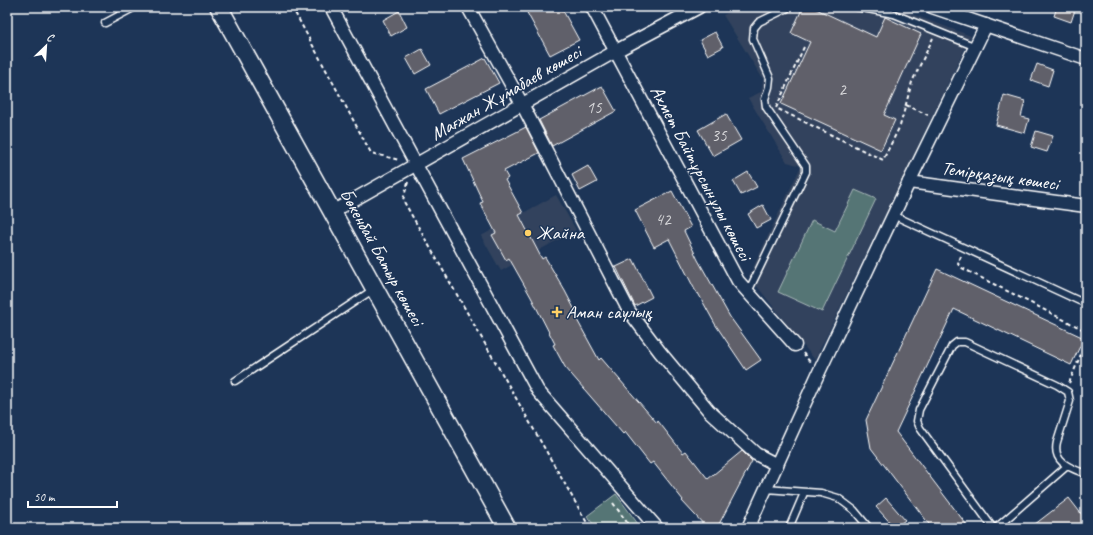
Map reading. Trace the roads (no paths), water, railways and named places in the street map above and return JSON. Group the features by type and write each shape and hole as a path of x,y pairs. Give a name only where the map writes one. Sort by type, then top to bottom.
{"main road":[{"name":"Бөкенбай Батыр көшесі","path":"219,7 507,528"}],"street":[{"path":"331,7 412,167 538,391 657,528"},
{"path":"468,7 522,104 629,310 660,352 710,411 756,454 777,465"},
{"name":"Ахмет Байтұрсынұлы көшесі","path":"592,7 738,281 795,345"},
{"name":"Мағжан Жұмабаев көшесі","path":"332,212 616,51 699,7"},
{"path":"932,7 1086,59"},
{"path":"748,528 893,215 986,25"},
{"name":"Темірқазық көшесі","path":"909,182 1086,206"}],"lane":[{"path":"105,23 135,7"},
{"path":"748,292 806,172 806,166 766,107 765,99 770,78 753,39 754,28 759,22 790,7"},
{"path":"857,7 894,14 976,47"},
{"path":"893,215 1086,304"},
{"path":"235,381 375,288"},
{"path":"1067,466 995,528 920,428 917,421 919,410 952,346 957,342 965,342 1057,385 1068,392 1070,401 1055,449 1056,455 1067,466 1086,474"},
{"path":"766,489 804,493 821,493 838,498 854,510 868,528"},
{"path":"789,528 804,493"}],"place":[{"name":"Жайна","path":"528,233"},
{"name":"Аман саулық","path":"557,312"}]}
